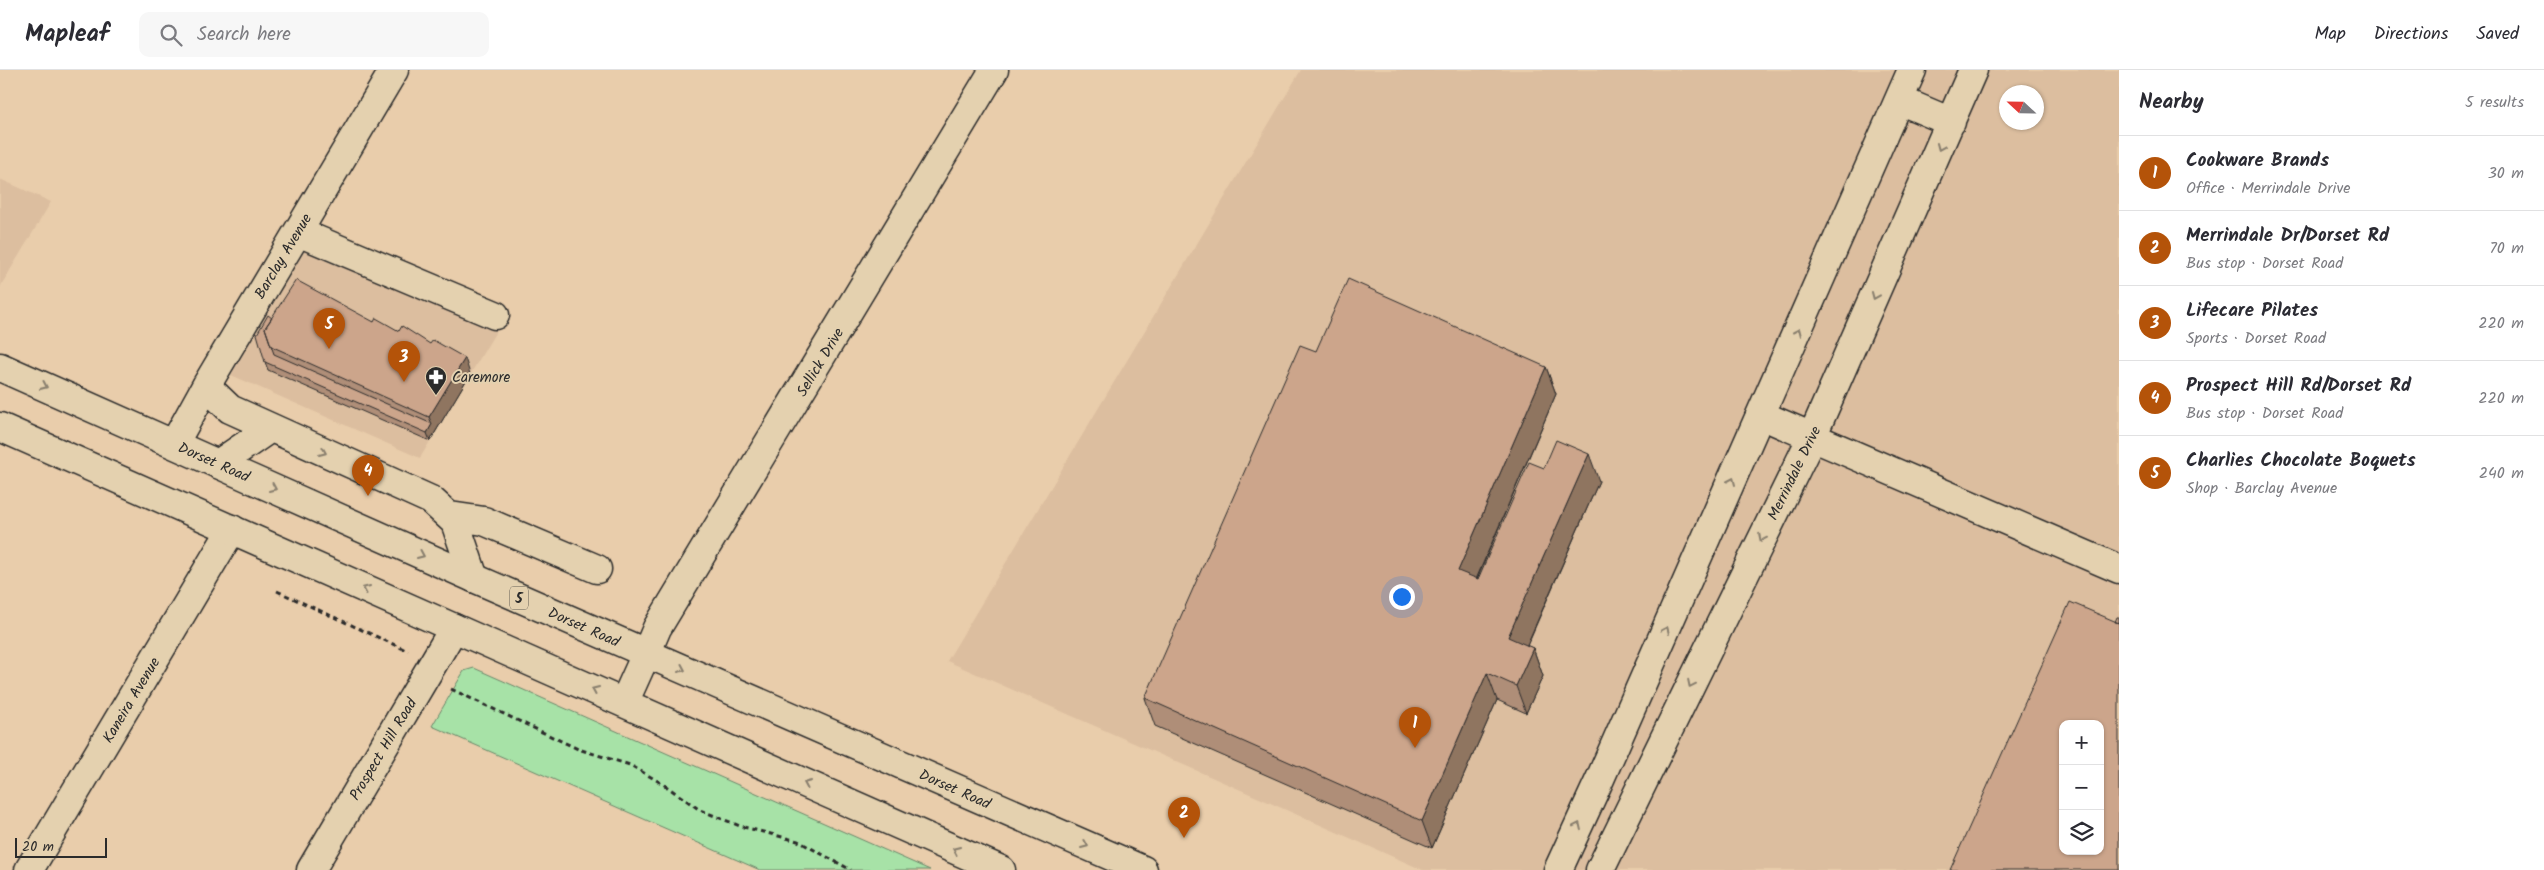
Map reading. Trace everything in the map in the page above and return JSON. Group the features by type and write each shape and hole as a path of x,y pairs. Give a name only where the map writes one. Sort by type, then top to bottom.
{"street":[{"name":"Barclay Avenue","path":"174,444 206,386 394,70"},
{"name":"Sellick Drive","path":"624,703 658,628 994,70"},
{"path":"1558,870 1761,416 1912,70"},
{"name":"Merrindale Drive","path":"1606,863 1812,437 1973,70"},
{"path":"1899,100 1951,122"},
{"path":"298,232 494,315"},
{"name":"Dorset Road","path":"0,366 646,654 1143,870"},
{"path":"206,386 230,409 269,429 431,500 450,516 458,528 474,578"},
{"path":"1761,416 2119,569"},
{"path":"0,427 1001,870"},
{"path":"218,464 269,429"},
{"path":"450,516 484,521 597,569"},
{"name":"Kaneira Avenue","path":"29,870 232,529"},
{"name":"Prospect Hill Road","path":"311,870 454,628"}],"path":[{"path":"277,591 459,672 448,688 578,749 630,765 663,784 700,810 740,826 798,841 851,870"}],"shaded area":[{"path":"1301,70 2119,70 2119,870 1423,870 947,661"},
{"path":"0,179 51,202 0,287"},
{"path":"320,225 510,308 420,458 231,375"}],"green space":[{"path":"474,668 930,870 760,870 432,726 464,671"}],"building":[{"path":"1348,279 1546,367 1458,571 1478,579 1529,462 1544,468 1556,440 1589,454 1508,637 1533,648 1516,686 1487,673 1422,821 1145,698 1300,345 1316,351"},
{"path":"296,280 374,322 376,318 399,331 402,326 430,344 433,340 465,358 429,417 271,346 265,328"},
{"path":"268,315 272,318 265,328 274,354 432,424 427,433 265,362 257,334"},
{"path":"2070,602 2119,623 2119,870 1950,870"},
{"path":"2117,617 2119,617 2119,623 2115,622"}],"place":[{"name":"Charlies Chocolate Boquets","path":"329,349"},
{"name":"Lifecare Pilates","path":"404,382"},
{"name":"Caremore","path":"436,396"},
{"name":"Prospect Hill Rd/Dorset Rd","path":"368,496"},
{"name":"Cookware Brands","path":"1415,748"},
{"name":"Merrindale Dr/Dorset Rd","path":"1184,838"}]}
